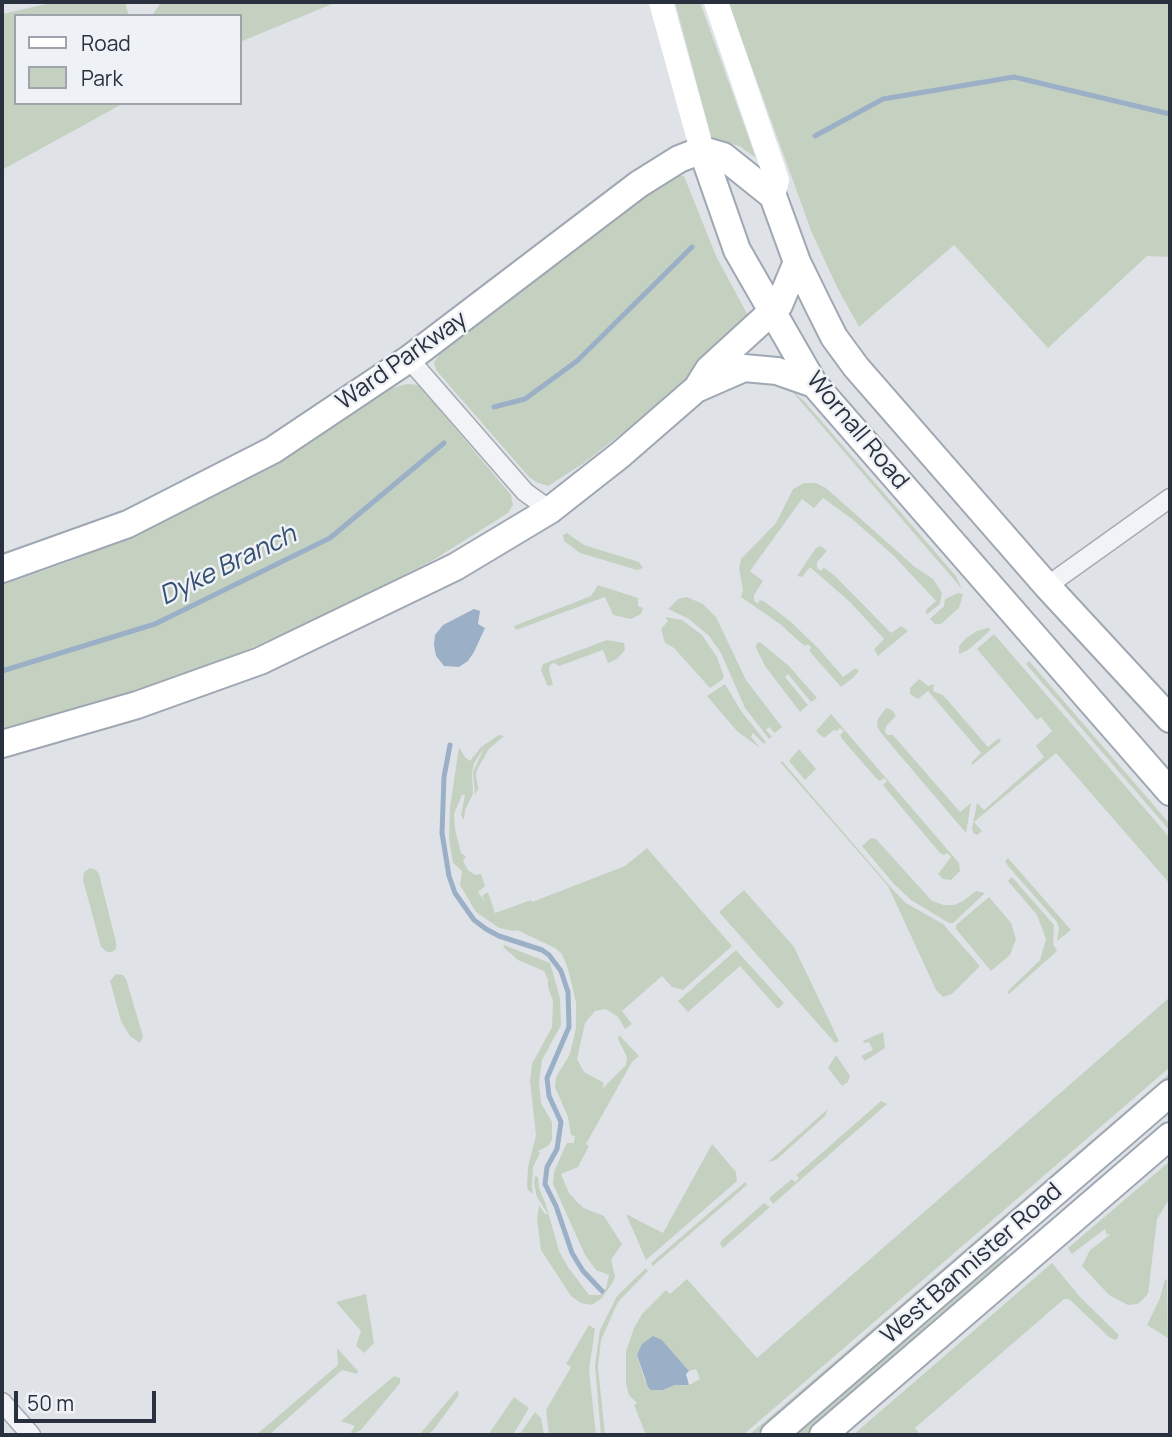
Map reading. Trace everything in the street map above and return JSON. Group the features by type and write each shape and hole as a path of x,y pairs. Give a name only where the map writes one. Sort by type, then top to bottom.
{"main road":[{"name":"Wornall Road","path":"662,2 702,150 737,250 814,384 1170,792"},
{"name":"Wornall Road","path":"716,2 777,180 773,196 797,262 834,337 856,367 1047,586 1170,719"},
{"path":"702,150 723,156 773,196"},
{"name":"Ward Parkway","path":"2,569 128,524 273,450 409,359 639,184 679,159 702,150"},
{"path":"2,744 137,705 260,661 455,567 550,510 620,455 696,389 709,369 772,313 779,305 797,262"},
{"path":"696,389 744,368 777,371 814,384"},
{"name":"West Bannister Road","path":"774,1435 1170,1093"},
{"name":"West Bannister Road","path":"824,1435 1170,1136"}],"street":[{"path":"409,359 525,492 550,510"},
{"path":"1047,586 1170,498"},
{"path":"2,1402 30,1435"}],"green space":[{"path":"55,2 125,2 128,14 14,14 14,105 120,105 2,170 2,14"},
{"path":"161,2 337,2 242,41 242,14 153,14"},
{"path":"675,2 700,2 756,158 739,146 711,137"},
{"path":"728,2 1170,2 1170,257 1147,256 1048,348 954,245 859,327 812,233"},
{"path":"684,176 716,256 752,323 584,463 548,486 536,482 436,370 434,362 442,351 663,181"},
{"path":"407,384 419,385 511,495 513,505 508,513 435,559 341,608 242,652 132,694 2,729 2,585 144,531 244,479 392,388"},
{"path":"790,389 803,400 956,576 962,589"},
{"path":"804,483 816,483 826,488 915,567 933,579 942,593 940,604 926,615 926,610 936,601 893,555 823,498 814,508 802,499 750,571 763,581 754,595 754,601 765,602 791,622 843,677 854,669 859,671 841,687 811,653 808,644 802,644 780,624 741,597 741,559 776,523 793,489"},
{"path":"567,533 584,545 639,562 643,568 637,570 580,553 564,541 563,535"},
{"path":"821,546 827,551 817,562 817,568 821,571 826,569 835,576 891,633 901,626 908,631 878,656 874,649 884,639 851,603 810,567 802,577 797,576 816,548"},
{"path":"598,585 638,598 638,606 643,608 641,614 631,619 613,615 605,597 516,630 514,626 591,596"},
{"path":"958,593 963,594 959,608 941,624 935,624 930,619 944,606 945,599"},
{"path":"687,597 703,604 716,617 746,680 782,727 775,733 769,727 766,730 772,737 769,739 745,708 721,653 709,636 689,619 668,609 678,599"},
{"path":"665,617 682,620 702,635 717,657 724,677 722,680 710,688 674,648 665,643 661,629 668,621"},
{"path":"991,629 982,638 959,654 959,646 966,638"},
{"path":"994,634 1170,838 1170,884 1056,753 974,822 982,831 977,835 973,833 972,829 977,803 984,810 1044,757 1036,746 1052,731 1041,717 1037,720 977,649"},
{"path":"607,640 624,643 625,650 617,659 608,663 603,650 559,666 554,663 549,670 553,684 547,685 541,670 543,664"},
{"path":"760,642 789,666 817,698 811,702 788,674 785,677 808,705 800,712 765,666 756,648 756,644"},
{"path":"1029,661 1170,824 1170,831 1026,664"},
{"path":"919,679 928,686 934,684 933,691 943,695 988,747 999,738 1001,741 972,765 981,753 928,691 918,699 910,694 910,688"},
{"path":"725,684 741,711 766,742 764,744 753,733 751,737 760,748 737,731 707,696"},
{"path":"886,708 892,710 896,716 886,726 885,732 893,735 960,812 971,803 966,833 881,733 877,726 878,719"},
{"path":"831,714 959,863 960,871 951,880 943,879 938,874 951,857 947,853 940,853 883,785 887,781 884,778 880,781 876,778 842,739 840,735 844,731 840,728 834,730 824,738 816,731"},
{"path":"499,735 504,736 489,749 478,768 478,789 475,795 473,772 484,748 474,763 472,773 473,794 465,810 464,820 461,815 465,795 462,795 454,814 461,853 466,857 463,861 468,870 475,875 481,874 485,886 478,892 475,888 485,902 482,896 488,892 495,913 531,900 532,902 625,866 647,848 732,946 683,990 672,987 662,976 622,1011 632,1024 625,1029 618,1017 606,1009 595,1011 585,1023 577,1059 584,1072 604,1083 602,1089 626,1065 627,1057 618,1039 619,1035 639,1056 632,1062 586,1144 589,1146 578,1167 561,1174 569,1193 584,1208 604,1216 622,1244 611,1260 615,1276 613,1282 602,1298 592,1305 581,1303 571,1296 541,1250 537,1220 539,1205 545,1214 548,1214 537,1197 534,1184 535,1176 538,1177 559,1251 568,1267 589,1295 600,1295 606,1288 609,1275 596,1270 585,1255 553,1184 554,1172 564,1149 567,1143 574,1143 575,1136 571,1135 568,1117 555,1087 556,1077 570,1054 576,1028 576,1002 568,969 562,954 555,948 517,930 499,928 476,912 460,885 462,871 453,863 449,839 450,807 459,747 470,761 481,747"},
{"path":"799,749 816,769 805,780 789,761"},
{"path":"782,761 894,891 906,903 943,924 980,966 952,994 943,997 936,990 888,886"},
{"path":"871,838 876,839 932,901 954,905 976,891 985,893 953,923 949,923 911,900 893,883 862,846"},
{"path":"1008,858 1071,930 1057,941 1057,922 1008,866 1005,861"},
{"path":"90,868 99,874 116,942 116,949 112,952 101,947 83,880 84,872"},
{"path":"1012,877 1054,925 1053,944 1057,951 1009,994 1007,992 1040,960 1046,939 1037,915 1008,881"},
{"path":"744,890 794,947 839,1041 835,1043 719,912"},
{"path":"989,897 1011,923 1016,939 1010,955 991,971 956,929 956,925"},
{"path":"504,945 550,963 560,998 561,1025 542,1060 539,1082 541,1103 552,1122 552,1140 548,1146 538,1151 540,1153 533,1167 533,1194 527,1185 528,1167 536,1135 530,1081 532,1064 552,1027 553,1001 544,971 518,960"},
{"path":"736,950 784,1003 778,1009 740,966 688,1012 678,1001"},
{"path":"116,974 123,975 126,979 143,1036 140,1043 130,1036 121,1021 110,981"},
{"path":"1170,997 1170,1067 743,1435 646,1435 634,1405 637,1403 629,1395 626,1384 626,1351 642,1314 666,1290 670,1294 687,1279 757,1358","holes":["662,1340 689,1371 696,1369 700,1379 689,1385 675,1385 663,1390 645,1381 637,1355"]},
{"path":"883,1032 885,1048 865,1061 861,1056 873,1050 869,1042 863,1041"},
{"path":"836,1055 850,1076 848,1082 842,1086 828,1068"},
{"path":"1170,1073 1170,1078 755,1435 749,1435"},
{"path":"881,1101 887,1104 773,1204 769,1198 792,1179 795,1182 799,1178 796,1175"},
{"path":"828,1109 825,1116 776,1160 768,1162"},
{"path":"712,1144 736,1172 737,1181 646,1260 626,1214 663,1233"},
{"path":"1170,1161 1170,1198 1157,1219 1148,1294 1138,1304 1128,1305 1109,1295 1082,1266 1090,1250 1111,1234 1107,1235 1105,1229 1072,1254 1068,1248"},
{"path":"745,1182 747,1185 653,1266 651,1263"},
{"path":"764,1203 770,1207 723,1248 720,1244 722,1240"},
{"path":"1004,1252 1010,1259 806,1435 790,1435"},
{"path":"1052,1263 1080,1297 1119,1335 1117,1339 1109,1337 1069,1299 1064,1299 915,1428 921,1435 853,1435"},
{"path":"646,1268 648,1271 618,1302 601,1340 598,1367 605,1435 601,1435 595,1365 600,1330 617,1296"},
{"path":"1165,1279 1168,1338 1147,1325 1160,1298"},
{"path":"366,1294 374,1343 364,1353 356,1346 361,1331 336,1302"},
{"path":"589,1325 595,1329 589,1370 596,1435 549,1435 546,1410 571,1367 566,1364"},
{"path":"337,1348 358,1371 357,1374 342,1370 269,1435 256,1435 338,1365"},
{"path":"394,1376 400,1378 400,1383 361,1430 352,1435 355,1426 341,1421"},
{"path":"457,1390 459,1395 435,1428 428,1435 419,1435"},
{"path":"514,1397 529,1408 513,1435 488,1435"},
{"path":"535,1412 541,1418 544,1435 519,1435"}],"water":[{"path":"474,609 480,611 478,624 485,628 474,652 468,661 459,667 444,666 436,656 435,635 443,625"},
{"path":"653,1336 662,1340 689,1371 686,1374 689,1385 675,1385 663,1390 651,1390 648,1387 637,1355 642,1344"}],"waterway":[{"name":"Dyke Branch","path":"815,136 883,99 1014,77 1170,114"},
{"name":"Dyke Branch","path":"494,407 525,399 577,361 692,247"},
{"name":"Dyke Branch","path":"2,671 155,624 330,538 444,443"},
{"path":"450,745 444,777 442,833 449,876 455,893 474,920 486,929 549,955 561,971 568,992 569,1027 547,1078 549,1096 561,1122 557,1149 547,1167 545,1184 556,1206 572,1253 583,1271 602,1291"}]}
